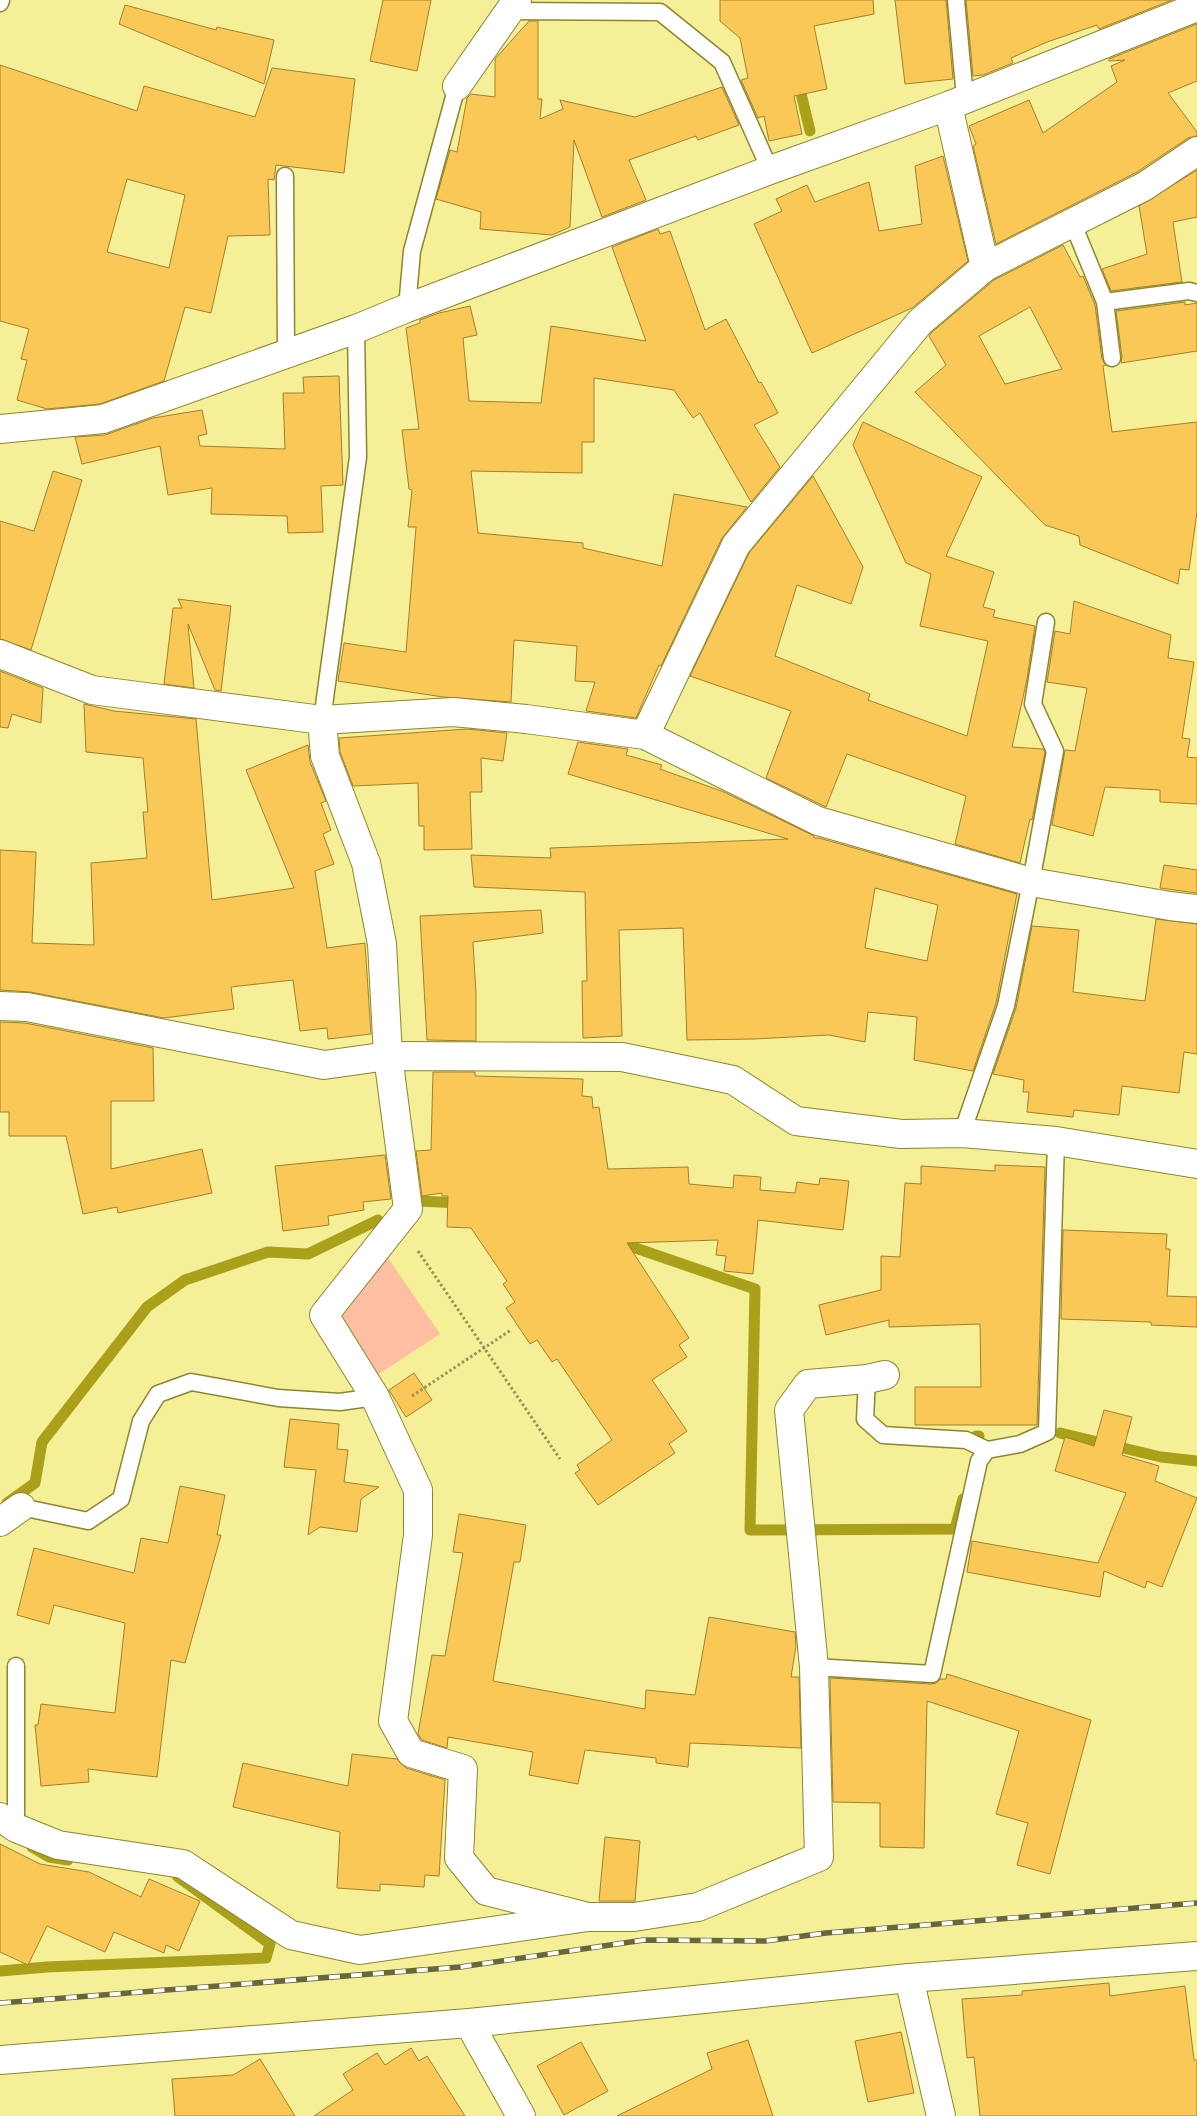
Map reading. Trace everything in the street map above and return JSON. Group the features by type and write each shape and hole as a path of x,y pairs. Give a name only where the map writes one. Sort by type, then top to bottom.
{"street":[{"path":"457,86 514,5"},
{"path":"0,429 103,419 286,353 356,330 407,308 770,170 957,102 1197,6"},
{"path":"957,102 985,267"},
{"path":"645,735 736,545 920,322 985,267 1145,186 1197,151"},
{"path":"0,654 92,690 322,720 453,712 526,719 645,735 818,821 1031,882 1197,909"},
{"path":"322,720 325,756 366,862 382,944 388,1056 408,1209 324,1315 379,1406 418,1490 418,1535 393,1721 411,1754 463,1769 459,1858 486,1891 588,1917"},
{"path":"0,1006 27,1007 324,1065 388,1056 622,1057 733,1080 796,1121 901,1134 962,1133 1056,1141 1197,1164"},
{"path":"8,1822 58,1846 183,1864 291,1935 360,1950 588,1917 634,1917 698,1907 819,1857 814,1668 789,1410 808,1384 876,1377"},
{"path":"0,2060 469,2023 909,1978 1197,1956"},
{"path":"909,1978 941,2116"},
{"path":"469,2023 521,2116"}],"lane":[{"path":"956,0 957,102"},
{"path":"514,5 660,12 722,62 770,170"},
{"path":"407,308 412,251 457,86"},
{"path":"285,176 286,353"},
{"path":"1073,224 1105,302 1112,358"},
{"path":"1105,302 1189,291 1197,293"},
{"path":"322,720 358,457 356,330"},
{"path":"962,1133 1006,1006 1055,751 1033,704 1046,622"},
{"path":"876,1377 865,1419 882,1435 966,1440 987,1450 1020,1444 1047,1432 1056,1141"},
{"path":"10,1514 88,1521 121,1499 141,1421 158,1394 191,1382 286,1398 379,1406"},
{"path":"814,1668 932,1674 979,1460 987,1450"},
{"path":"8,1822 16,1666"}],"path":[{"path":"398,1221 560,1459"},
{"path":"379,1406 484,1348 512,1330"}],"shaded area":[{"path":"384,1252 440,1334 376,1376 335,1315"}],"building":[{"path":"383,0 431,0 417,71 370,61"},
{"path":"720,0 873,0 874,14 814,26 827,89 794,96 802,134 769,141 764,116 758,118 741,80 748,78 740,38 720,21"},
{"path":"895,0 946,0 953,79 905,84"},
{"path":"966,0 1172,0 1099,29 1097,25 1047,42 1011,58 1013,63 983,75 973,76"},
{"path":"125,5 216,30 217,27 274,40 264,84 119,24"},
{"path":"529,21 538,21 538,99 542,99 540,119 563,109 560,100 635,117 722,87 739,125 698,140 696,136 629,160 646,200 602,217 574,140 570,227 552,235 480,229 481,212 436,199 450,150 457,152 467,98 471,94 495,97 495,59"},
{"path":"1197,24 1197,81 1168,93 1197,132 1197,136 1188,138 1137,172 996,244 973,146 976,144 969,126 1029,100 1043,133 1117,82 1111,66 1125,60 1109,61 1109,59"},
{"path":"0,65 137,111 144,86 255,117 272,68 355,79 344,173 276,165 274,180 268,179 270,235 228,236 211,313 185,307 164,381 100,404 47,409 17,400 27,360 21,359 29,329 0,321","holes":["127,179 185,195 169,268 107,252"]},
{"path":"943,156 968,261 912,308 812,353 754,224 782,211 776,199 807,185 815,202 869,182 879,231 922,224 915,166"},
{"path":"1197,170 1197,217 1173,222 1182,282 1111,291 1102,269 1147,254 1139,206"},
{"path":"658,229 660,234 670,231 705,330 726,319 759,383 761,382 778,413 754,425 780,467 751,502 700,413 693,418 674,390 594,378 594,442 582,442 582,473 471,471 478,533 583,543 583,548 662,566 674,494 747,507 722,538 661,666 659,665 636,718 586,711 595,682 575,681 577,646 514,640 511,702 443,697 338,681 344,643 406,652 416,527 408,527 412,490 409,489 402,430 419,429 406,328 439,313 470,306 477,335 463,338 469,401 541,403 551,326 646,341 612,247"},
{"path":"1063,245 1080,277 1083,276 1095,305 1102,359 1106,365 1103,366 1112,432 1197,422 1197,512 1189,570 1180,569 1178,584 1080,545 1079,536 1045,525 915,392 946,365 929,336 931,333 994,280","holes":["1030,307 1062,369 1005,384 979,336"]},
{"path":"1185,302 1185,305 1197,303 1197,351 1121,363 1122,357 1116,311"},
{"path":"339,376 343,485 321,486 323,532 288,533 287,516 211,514 212,488 168,495 160,446 82,464 75,437 105,435 153,418 202,410 207,434 198,436 200,446 285,449 283,393 304,393 303,377"},
{"path":"863,422 982,477 946,556 994,572 983,607 995,610 993,617 1035,626 1027,679 1012,747 1043,749 1045,752 1032,820 1030,819 1020,863 955,844 966,796 847,754 826,807 766,778 791,711 690,676 749,553 813,476 863,567 851,604 797,585 775,656 870,694 868,700 967,736 988,641 920,626 931,574 906,563 853,445"},
{"path":"53,471 82,480 31,650 0,639 0,521 34,531"},
{"path":"178,599 231,606 221,691 215,690 188,624 194,688 164,684 173,608 182,608"},
{"path":"1074,601 1171,635 1168,658 1194,662 1182,738 1190,739 1187,757 1197,758 1197,804 1160,802 1160,790 1105,787 1093,836 1052,825 1065,750 1075,751 1087,688 1047,682 1055,631 1070,634"},
{"path":"0,671 43,688 41,723 12,714 8,728 0,727"},
{"path":"84,704 114,711 196,719 212,900 294,888 246,770 308,745 310,762 326,801 321,803 331,830 323,834 334,864 315,871 327,948 365,943 371,1034 328,1039 327,1028 300,1031 293,980 231,987 234,1009 164,1018 30,992 0,990 0,850 36,852 32,943 94,945 91,863 147,858 143,812 148,812 143,758 86,752"},
{"path":"467,729 507,733 503,761 481,758 482,792 470,792 472,849 424,850 424,826 419,826 418,783 353,786 340,752 339,738"},
{"path":"578,742 628,749 626,755 662,765 660,769 724,792 814,836 814,838 1017,894 996,1003 973,1071 914,1060 917,1017 868,1012 865,1042 829,1035 687,1040 683,928 619,930 622,1036 583,1038 582,981 587,981 585,892 474,887 471,855 551,858 550,848 788,839 568,774","holes":["875,888 938,905 927,961 865,948"]},
{"path":"1164,865 1197,870 1197,893 1160,888"},
{"path":"541,910 543,933 473,942 476,1041 427,1040 420,916"},
{"path":"1156,919 1197,924 1197,1054 1184,1052 1179,1093 1122,1086 1119,1115 1074,1110 1073,1117 1027,1112 1029,1092 1023,1092 1024,1080 993,1074 1016,1008 1032,926 1079,930 1073,992 1145,1001"},
{"path":"0,1022 25,1023 153,1048 154,1101 111,1101 111,1169 202,1149 212,1193 118,1213 117,1207 83,1214 66,1136 9,1136 9,1112 0,1112"},
{"path":"433,1072 475,1072 475,1076 583,1079 582,1096 592,1097 593,1108 599,1107 608,1169 688,1167 689,1184 733,1188 734,1175 761,1177 760,1190 795,1193 797,1182 819,1185 820,1178 849,1181 843,1230 758,1220 753,1274 724,1271 726,1256 716,1255 718,1240 627,1243 689,1338 679,1345 687,1357 652,1380 687,1431 669,1444 675,1453 598,1505 575,1473 580,1470 577,1465 612,1440 557,1359 552,1362 537,1340 530,1344 506,1308 515,1302 503,1284 507,1281 471,1228 447,1227 448,1196 442,1196 442,1193 422,1196 416,1151 431,1150"},
{"path":"385,1155 391,1199 363,1202 364,1210 328,1216 329,1225 283,1231 275,1166"},
{"path":"995,1165 1045,1167 1037,1425 915,1425 915,1387 981,1387 980,1324 889,1327 889,1320 826,1335 819,1305 881,1290 881,1256 900,1257 905,1183 921,1184 921,1166 995,1171"},
{"path":"1063,1230 1167,1234 1166,1249 1170,1249 1167,1296 1197,1297 1197,1327 1151,1325 1151,1322 1061,1319"},
{"path":"414,1373 432,1400 406,1417 389,1390"},
{"path":"1104,1410 1132,1417 1122,1455 1159,1466 1155,1481 1197,1498 1162,1587 1147,1581 1145,1588 1104,1571 1100,1597 967,1572 972,1541 1098,1563 1126,1493 1055,1471 1065,1437 1094,1446"},
{"path":"290,1419 339,1424 337,1449 348,1450 344,1482 379,1487 361,1499 357,1532 320,1527 308,1535 316,1470 284,1467"},
{"path":"180,1486 225,1495 217,1535 221,1535 185,1663 171,1660 157,1777 88,1769 89,1782 41,1786 35,1725 38,1725 41,1704 115,1713 125,1623 54,1605 49,1624 17,1615 34,1548 134,1573 141,1538 168,1543"},
{"path":"459,1514 526,1525 520,1562 514,1562 493,1681 645,1709 646,1690 695,1695 709,1617 795,1632 796,1646 791,1677 799,1677 801,1748 690,1743 688,1767 656,1763 656,1758 585,1750 578,1784 529,1775 533,1752 448,1737 447,1748 422,1740 418,1734 432,1655 445,1656 463,1553 453,1552"},
{"path":"947,1674 1091,1720 1050,1874 1017,1865 1028,1823 996,1814 1019,1731 927,1701 924,1848 880,1847 880,1803 833,1802 830,1678 931,1684 941,1679 946,1679"},
{"path":"352,1754 397,1759 406,1768 445,1780 439,1876 425,1875 424,1887 380,1884 380,1891 337,1888 340,1832 233,1807 243,1763 348,1786"},
{"path":"605,1837 640,1841 635,1901 599,1901"},
{"path":"0,1844 40,1864 89,1872 141,1897 149,1879 200,1901 179,1951 166,1945 164,1953 114,1932 105,1952 47,1926 28,1965 0,1952"},
{"path":"1109,1983 1110,1996 1185,1986 1194,2060 1197,2060 1197,2116 980,2116 974,2057 967,2058 962,1999 1022,1995 1022,1991"},
{"path":"901,2032 914,2093 868,2102 855,2041"},
{"path":"748,2040 773,2116 617,2116 712,2069 707,2053"},
{"path":"581,2042 608,2091 564,2115 537,2066"},
{"path":"411,2048 419,2061 427,2056 465,2116 314,2116 353,2090 343,2074 377,2053 385,2065"},
{"path":"260,2059 295,2116 175,2116 172,2079 233,2075"}],"waterway":[{"path":"798,81 810,131"},
{"path":"418,1201 461,1203"},
{"path":"7,1503 35,1483 42,1442 147,1307 185,1280 268,1252 308,1254 378,1220"},
{"path":"617,1240 618,1242 755,1289 750,1530 955,1529 963,1499"},
{"path":"1060,1433 1161,1457 1197,1461"},
{"path":"32,1847 49,1857 68,1860"},
{"path":"0,1971 47,1967 266,1958 270,1944 177,1876"}],"railway":[{"path":"0,2003 460,1967 644,1940 765,1941 826,1933 1197,1903"}]}
